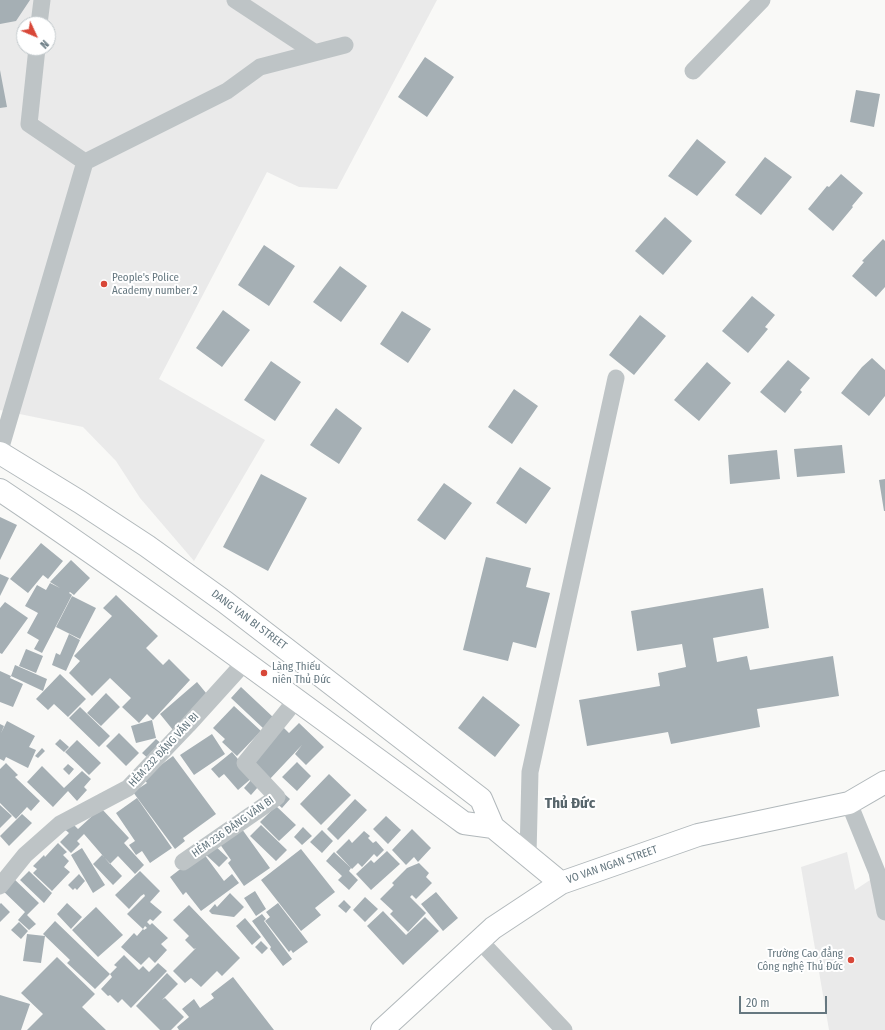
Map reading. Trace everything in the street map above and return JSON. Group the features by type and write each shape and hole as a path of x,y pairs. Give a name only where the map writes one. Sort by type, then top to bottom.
{"main road":[{"name":"DANG VAN BI STREET","path":"0,452 80,502 146,546 225,602 481,799 493,827 561,883"},
{"path":"0,490 51,524 245,662 464,823 493,827"},
{"name":"VO VAN NGAN STREET","path":"382,1030 493,928 561,883 698,835 849,803 885,782"}],"lane":[{"path":"40,16 42,0"},
{"path":"235,0 314,52"},
{"path":"693,71 762,0"},
{"path":"0,452 85,162 227,91 260,67 345,45"},
{"path":"36,56 29,124 85,162"},
{"path":"528,855 530,772 616,378"},
{"name":"HẺM 232 ĐẶNG VĂN BI","path":"0,886 25,855 60,824 128,788 245,662"},
{"name":"HẺM 236 ĐẶNG VĂN BI","path":"183,862 277,797 245,763 296,700"},
{"path":"849,803 877,872 885,912"},
{"path":"480,941 564,1030"}],"shaded area":[{"name":"People's Police Academy number 2","path":"0,0 437,0 337,189 299,187 267,172 159,379 265,440 194,561 140,498 116,461 83,427 0,410"},
{"name":"Trường Cao đẳng Công nghệ Thủ Đức","path":"847,852 855,890 885,870 885,1030 829,1030 801,867"}],"building":[{"path":"0,0 30,0 19,16 16,16 16,21 0,24"},
{"path":"425,57 454,77 427,117 398,97"},
{"path":"0,70 7,107 0,108"},
{"path":"856,90 880,94 874,127 850,122"},
{"path":"697,139 726,162 697,196 668,176"},
{"path":"765,157 792,177 761,215 735,195"},
{"path":"841,174 863,193 833,231 808,209 827,186 829,187"},
{"path":"665,217 692,241 663,275 635,251"},
{"path":"883,239 885,241 885,287 876,297 852,276 864,262 862,261"},
{"path":"264,245 295,266 269,306 238,285"},
{"path":"340,266 367,286 341,322 313,302"},
{"path":"752,296 775,315 765,327 768,329 748,353 722,331"},
{"path":"223,310 250,330 222,367 196,348"},
{"path":"402,311 431,329 408,363 380,344"},
{"path":"640,315 666,336 634,375 609,355"},
{"path":"872,358 885,370 885,396 869,416 841,393 862,367"},
{"path":"788,360 810,378 800,390 802,392 785,413 760,392"},
{"path":"271,361 301,382 275,421 244,400"},
{"path":"707,362 731,383 699,421 674,400"},
{"path":"514,389 538,406 512,444 488,427"},
{"path":"336,408 362,428 339,464 310,445"},
{"path":"842,445 845,473 797,477 794,449"},
{"path":"777,450 780,479 730,484 728,455"},
{"path":"520,467 551,488 526,524 496,503"},
{"path":"261,474 307,498 268,571 223,547"},
{"path":"885,479 885,511 884,511 879,480"},
{"path":"444,483 472,503 445,540 417,520"},
{"path":"0,517 17,525 0,560"},
{"path":"41,543 63,561 48,579 43,575 28,593 10,579"},
{"path":"486,557 531,568 526,587 550,593 536,648 513,642 508,661 463,650"},
{"path":"71,560 90,578 74,595 70,592 69,593 72,595 42,653 34,649 39,640 27,633 38,613 25,606 37,585 46,590 50,583 60,588 50,582"},
{"path":"0,574 9,578 0,596"},
{"path":"763,588 769,628 713,638 717,662 747,656 750,670 833,656 839,696 757,709 760,727 671,744 668,732 587,746 579,700 660,686 658,673 686,667 682,644 637,651 631,611"},
{"path":"116,595 158,636 146,648 163,665 169,659 190,680 153,720 147,714 139,723 122,707 131,698 110,678 92,696 69,673 80,661 74,656 112,616 103,608"},
{"path":"72,596 96,608 80,639 56,627"},
{"path":"5,602 28,618 2,654 0,653 0,608"},
{"path":"69,634 80,640 66,671 52,665 56,653 60,655"},
{"path":"26,649 43,656 36,673 19,666"},
{"path":"15,665 47,679 43,691 11,676"},
{"path":"0,671 23,684 13,707 0,702"},
{"path":"60,674 86,699 68,717 54,704 48,710 36,699"},
{"path":"197,682 211,699 173,730 160,714"},
{"path":"241,687 274,718 264,729 231,698"},
{"path":"106,693 120,707 101,726 87,713"},
{"path":"483,696 520,725 495,757 458,728"},
{"path":"234,706 261,731 237,756 222,742 225,739 213,728"},
{"path":"80,707 110,736 99,747 69,718"},
{"path":"152,720 156,738 136,743 131,726"},
{"path":"7,721 35,736 29,747 36,750 28,768 6,757 4,761 0,759 0,724 4,726 1,733"},
{"path":"277,721 289,733 299,723 324,747 306,765 295,754 302,745 268,781 242,757"},
{"path":"119,733 139,753 126,766 106,746"},
{"path":"212,734 225,754 194,775 180,755"},
{"path":"60,739 69,747 64,752 55,744"},
{"path":"156,739 164,746 150,760 142,753"},
{"path":"77,740 101,763 89,775 65,752"},
{"path":"42,748 45,751 38,758 35,756"},
{"path":"232,752 253,777 238,790 224,774 219,778 211,769"},
{"path":"173,756 216,814 183,838 185,841 175,849 133,792 147,783 143,778"},
{"path":"297,762 311,776 297,791 282,777"},
{"path":"6,763 18,775 15,777 40,801 31,811 27,807 16,819 0,803 0,769"},
{"path":"68,764 74,769 69,775 63,769"},
{"path":"42,766 64,788 82,771 91,779 84,787 87,790 77,801 68,791 53,807 27,782"},
{"path":"329,774 351,795 321,825 300,804"},
{"path":"251,780 258,787 251,795 244,788"},
{"path":"280,790 290,799 282,808 272,799"},
{"path":"137,798 172,848 150,863 142,851 136,855 129,845 135,841 116,813"},
{"path":"355,799 367,810 338,840 327,829"},
{"path":"0,805 12,816 0,828"},
{"path":"276,806 296,825 279,841 260,822"},
{"path":"101,808 129,838 124,843 144,865 135,874 118,856 110,864 84,834 77,841 80,844 71,853 60,842 69,833 62,827 69,820 78,829"},
{"path":"22,814 32,823 9,846 0,836"},
{"path":"386,816 401,830 388,844 373,829"},
{"path":"239,825 270,868 244,886 228,863 231,860 217,840"},
{"path":"261,825 287,850 276,861 250,836"},
{"path":"303,827 312,836 302,845 294,837"},
{"path":"412,829 431,848 418,862 414,857 406,865 392,850"},
{"path":"322,830 333,841 322,853 310,842"},
{"path":"364,831 370,836 368,838 373,843 376,841 384,850 377,857 374,854 362,867 358,863 352,869 336,852 349,839 352,843"},
{"path":"58,843 67,852 63,855 69,861 64,867 70,872 52,891 33,873 37,869 33,866 44,855 45,857"},
{"path":"213,844 228,858 219,867 204,853"},
{"path":"82,848 105,885 93,893 71,855"},
{"path":"301,849 335,892 315,908 321,915 301,931 261,880"},
{"path":"201,850 224,881 232,874 239,883 201,911 186,892 183,895 170,877"},
{"path":"387,851 400,864 371,890 356,874 371,860 374,863"},
{"path":"334,852 351,868 349,871 358,880 349,890 338,880 342,876 326,861"},
{"path":"102,855 122,876 113,885 93,864"},
{"path":"419,863 429,873 426,877 432,883 416,899 412,895 410,897 426,913 408,932 390,914 393,911 380,899 394,885 392,883 407,868"},
{"path":"29,871 52,893 44,903 20,880"},
{"path":"140,871 160,891 150,902 162,912 153,921 150,919 147,922 150,925 152,923 168,938 161,944 167,950 155,963 149,957 141,965 121,947 134,933 137,936 143,929 127,914 145,896 144,894 141,896 129,909 115,895"},
{"path":"79,874 85,881 77,890 75,888 73,890 68,885"},
{"path":"11,876 39,903 27,915 36,924 29,930 18,920 25,912 0,888"},
{"path":"255,891 266,909 256,916 244,898"},
{"path":"436,892 458,918 443,931 421,904"},
{"path":"230,893 244,907 234,917 212,914 209,911 215,904 217,907"},
{"path":"365,897 378,909 365,922 353,910"},
{"path":"344,900 351,907 346,913 338,906"},
{"path":"1,903 10,912 0,922 0,904"},
{"path":"67,903 82,917 71,929 57,914"},
{"path":"278,903 308,942 293,953 291,950 289,952 265,921 270,917 266,912"},
{"path":"189,905 240,958 222,976 217,971 201,987 191,978 185,983 173,971 196,948 194,949 185,940 189,936 173,920"},
{"path":"96,907 123,935 98,957 72,930"},
{"path":"383,911 406,935 425,917 439,931 403,965 367,926"},
{"path":"262,914 266,919 264,921 292,959 283,966 252,921"},
{"path":"245,918 261,937 252,945 236,926"},
{"path":"55,921 110,974 95,989 67,963 70,960 43,934"},
{"path":"19,922 28,931 21,939 11,930"},
{"path":"27,934 45,936 41,963 23,961"},
{"path":"261,941 268,948 262,954 255,947"},
{"path":"124,955 139,970 143,966 149,972 158,963 167,971 131,1008 122,999 118,1003 101,989 112,977 110,974 117,967 114,965"},
{"path":"57,957 95,994 82,1007 106,1030 27,1030 43,1014 21,993"},
{"path":"167,973 178,984 162,1000 165,998 184,1017 171,1030 160,1030 136,1006"},
{"path":"233,977 274,1030 179,1030 177,1027 189,1017 182,1009 194,999 200,1008 214,998 211,994"},
{"path":"0,995 30,1004 21,1030 0,1030"}],"place":[{"name":"People's Police Academy number 2","path":"104,284"},
{"name":"Làng Thiếu niên Thủ Đức","path":"264,673"},
{"name":"Trường Cao đẳng Công nghệ Thủ Đức","path":"851,960"}],"district":[{"name":"Thủ Đức","path":"570,804"}]}
